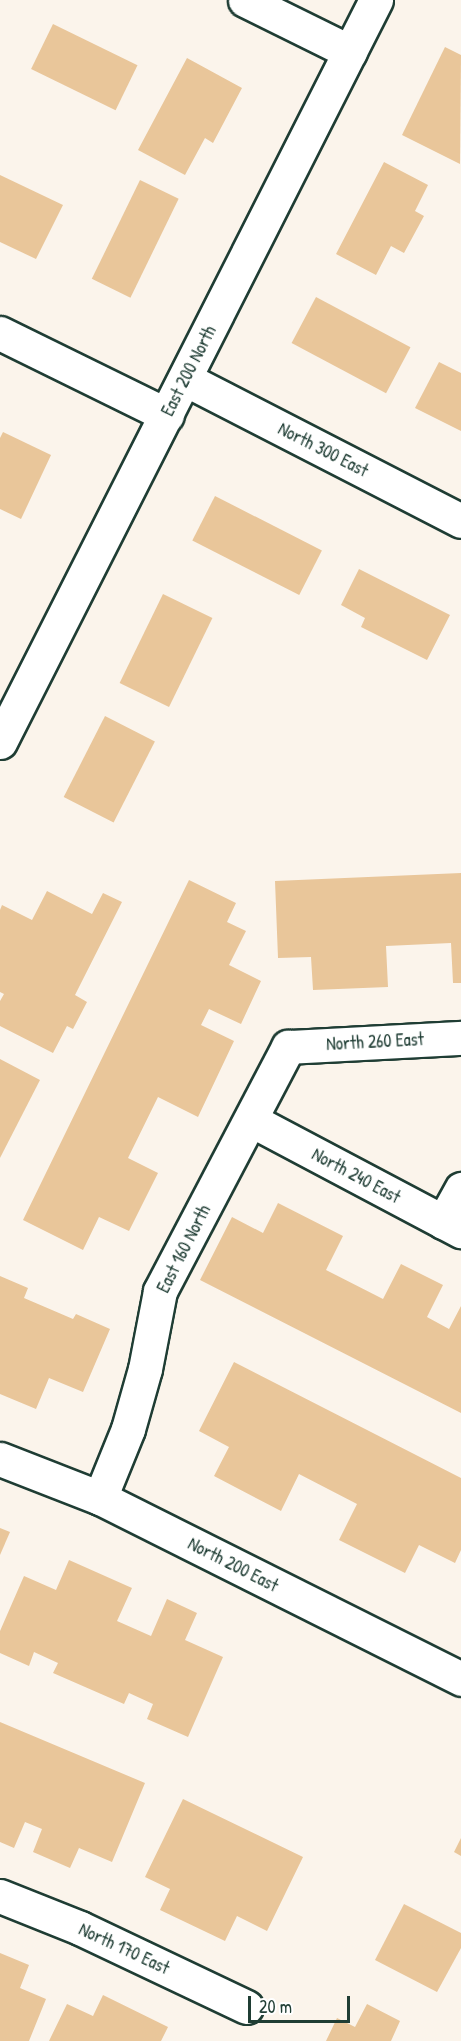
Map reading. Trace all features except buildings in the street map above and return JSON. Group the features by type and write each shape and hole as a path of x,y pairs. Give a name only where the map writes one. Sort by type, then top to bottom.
{"street":[{"path":"245,0 350,52"},
{"name":"East 200 North","path":"0,742 376,0"},
{"path":"0,333 167,415"},
{"name":"North 300 East","path":"185,379 461,521"},
{"name":"North 260 East","path":"288,1047 461,1038"},
{"name":"East 160 North","path":"100,1498 128,1429 146,1369 160,1291 288,1047"},
{"name":"North 240 East","path":"251,1120 452,1227"},
{"path":"452,1227 461,1189"},
{"name":"North 200 East","path":"0,1459 100,1498 461,1679"},
{"name":"North 170 East","path":"0,1896 80,1928 246,2007"}]}
